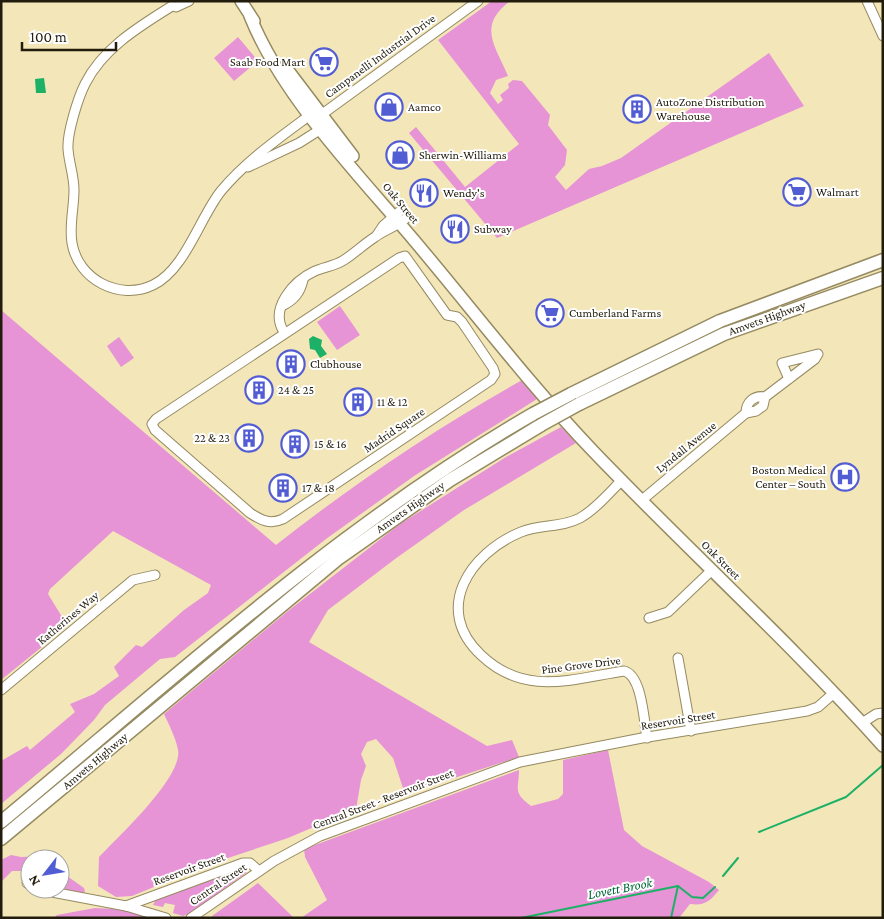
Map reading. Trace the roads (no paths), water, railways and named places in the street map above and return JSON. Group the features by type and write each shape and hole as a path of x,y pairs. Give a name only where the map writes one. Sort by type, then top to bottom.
{"highway":[{"name":"Amvets Highway","path":"1,822 331,548 442,470 533,414 570,394 720,321 883,260"},
{"name":"Amvets Highway","path":"1,839 339,558 450,480 579,404 724,334 883,278"}],"main road":[{"name":"Oak Street","path":"241,1 250,16 259,38 316,115 399,218"},
{"name":"Oak Street","path":"316,115 321,129 513,351 546,397 584,442 834,693 883,746"}],"street":[{"name":"Campanelli Industrial Drive","path":"189,1 176,7 172,4 137,28 116,46 94,70 84,87 68,148 74,185 71,231 75,254 87,272 97,282 107,287 128,291 154,285 172,269 222,191 255,157 478,1"},
{"path":"867,1 883,36"},
{"path":"245,168 299,143 321,129"},
{"path":"284,332 278,320 287,294 313,272 342,261 376,236 383,226 399,218"},
{"name":"Madrid Square","path":"405,256 447,315 460,319 495,374 491,380 283,519 268,522 250,513 155,430 152,424 156,419 284,332 398,258 405,256"},
{"name":"Lyndall Avenue","path":"642,500 746,413 756,411 763,406 766,397 789,379"},
{"name":"Pine Grove Drive","path":"622,480 582,516 568,524 523,531 497,544 478,562 467,577 457,607 461,626 478,652 497,668 519,679 543,683 624,671 630,673 637,682 647,738"},
{"path":"649,618 668,612 712,570"},
{"name":"Katherines Way","path":"1,690 133,580 154,575"},
{"path":"678,658 690,731"},
{"name":"Reservoir Street","path":"520,762 807,711 818,707 834,693"},
{"path":"862,723 876,714 883,713"},
{"name":"Central Street - Reservoir Street","path":"259,871 294,849 339,828 520,762"},
{"name":"Reservoir Street","path":"126,906 243,863 250,863 259,871"},
{"name":"Central Street","path":"193,917 259,871"},
{"path":"70,895 152,912 166,918"},
{"path":"152,912 149,904 155,895"}],"waterway":[{"name":"Lovett Brook","path":"759,832 846,797 883,765"},
{"name":"Lovett Brook","path":"723,876 738,858"},
{"name":"Lovett Brook","path":"521,918 678,886 692,897 703,898 715,887"},
{"path":"671,918 678,886"}],"place":[{"name":"Saab Food Mart","path":"324,62"},
{"name":"Aamco","path":"389,107"},
{"name":"AutoZone Distribution Warehouse","path":"637,109"},
{"name":"Sherwin-Williams","path":"400,155"},
{"name":"Walmart","path":"797,192"},
{"name":"Wendy's","path":"424,193"},
{"name":"Subway","path":"455,229"},
{"name":"Cumberland Farms","path":"550,313"},
{"name":"Clubhouse","path":"291,364"},
{"name":"24 & 25","path":"259,390"},
{"name":"11 & 12","path":"358,402"},
{"name":"22 & 23","path":"249,438"},
{"name":"15 & 16","path":"295,444"},
{"name":"Boston Medical Center – South","path":"845,477"},
{"name":"17 & 18","path":"283,488"}]}
